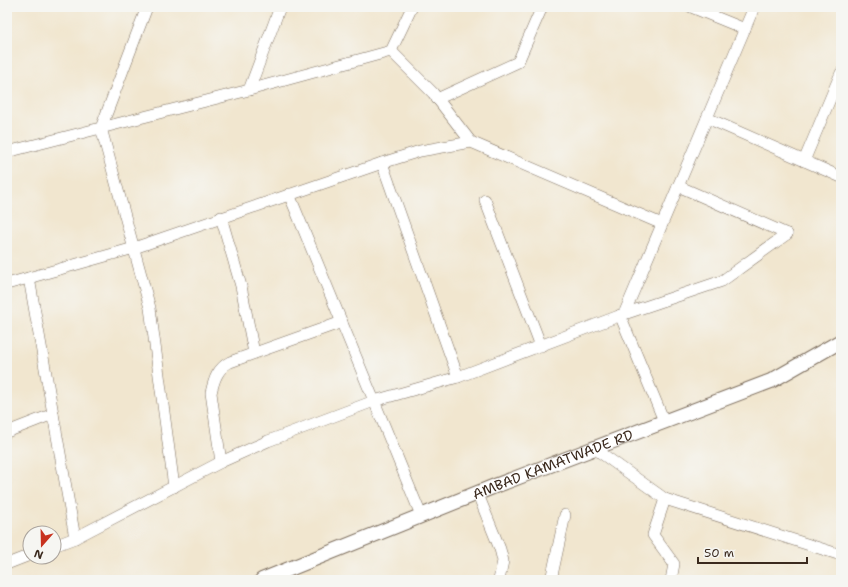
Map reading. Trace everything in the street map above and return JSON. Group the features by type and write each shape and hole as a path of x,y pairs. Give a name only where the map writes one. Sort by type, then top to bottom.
{"street":[{"path":"147,7 101,128 150,308 174,486"},
{"path":"249,90 280,7"},
{"path":"7,152 249,90 391,51 412,7"},
{"path":"437,99 518,62 542,7"},
{"path":"691,7 745,29"},
{"path":"664,421 622,314 754,7"},
{"path":"391,51 437,99 471,142 662,224"},
{"path":"804,160 841,73"},
{"path":"707,118 841,177"},
{"path":"7,284 134,248 382,163 420,152 471,142"},
{"path":"382,163 458,377"},
{"path":"62,543 75,538 221,462 268,440 374,401 458,377 622,314 722,281 787,234 678,186"},
{"path":"289,194 421,515"},
{"path":"485,200 540,346"},
{"path":"221,217 242,291 254,353"},
{"path":"30,278 75,538"},
{"path":"221,462 211,393 213,382 221,366 342,322"},
{"name":"AMBAD KAMATWADE RD","path":"268,579 477,492 771,381 841,341"},
{"path":"7,432 53,414"},
{"path":"594,448 665,499 841,554"},
{"path":"477,492 500,549 503,561 499,580"},
{"path":"665,499 653,535 674,564 671,580"},
{"path":"551,580 565,515"},
{"path":"7,564 22,558"}]}
